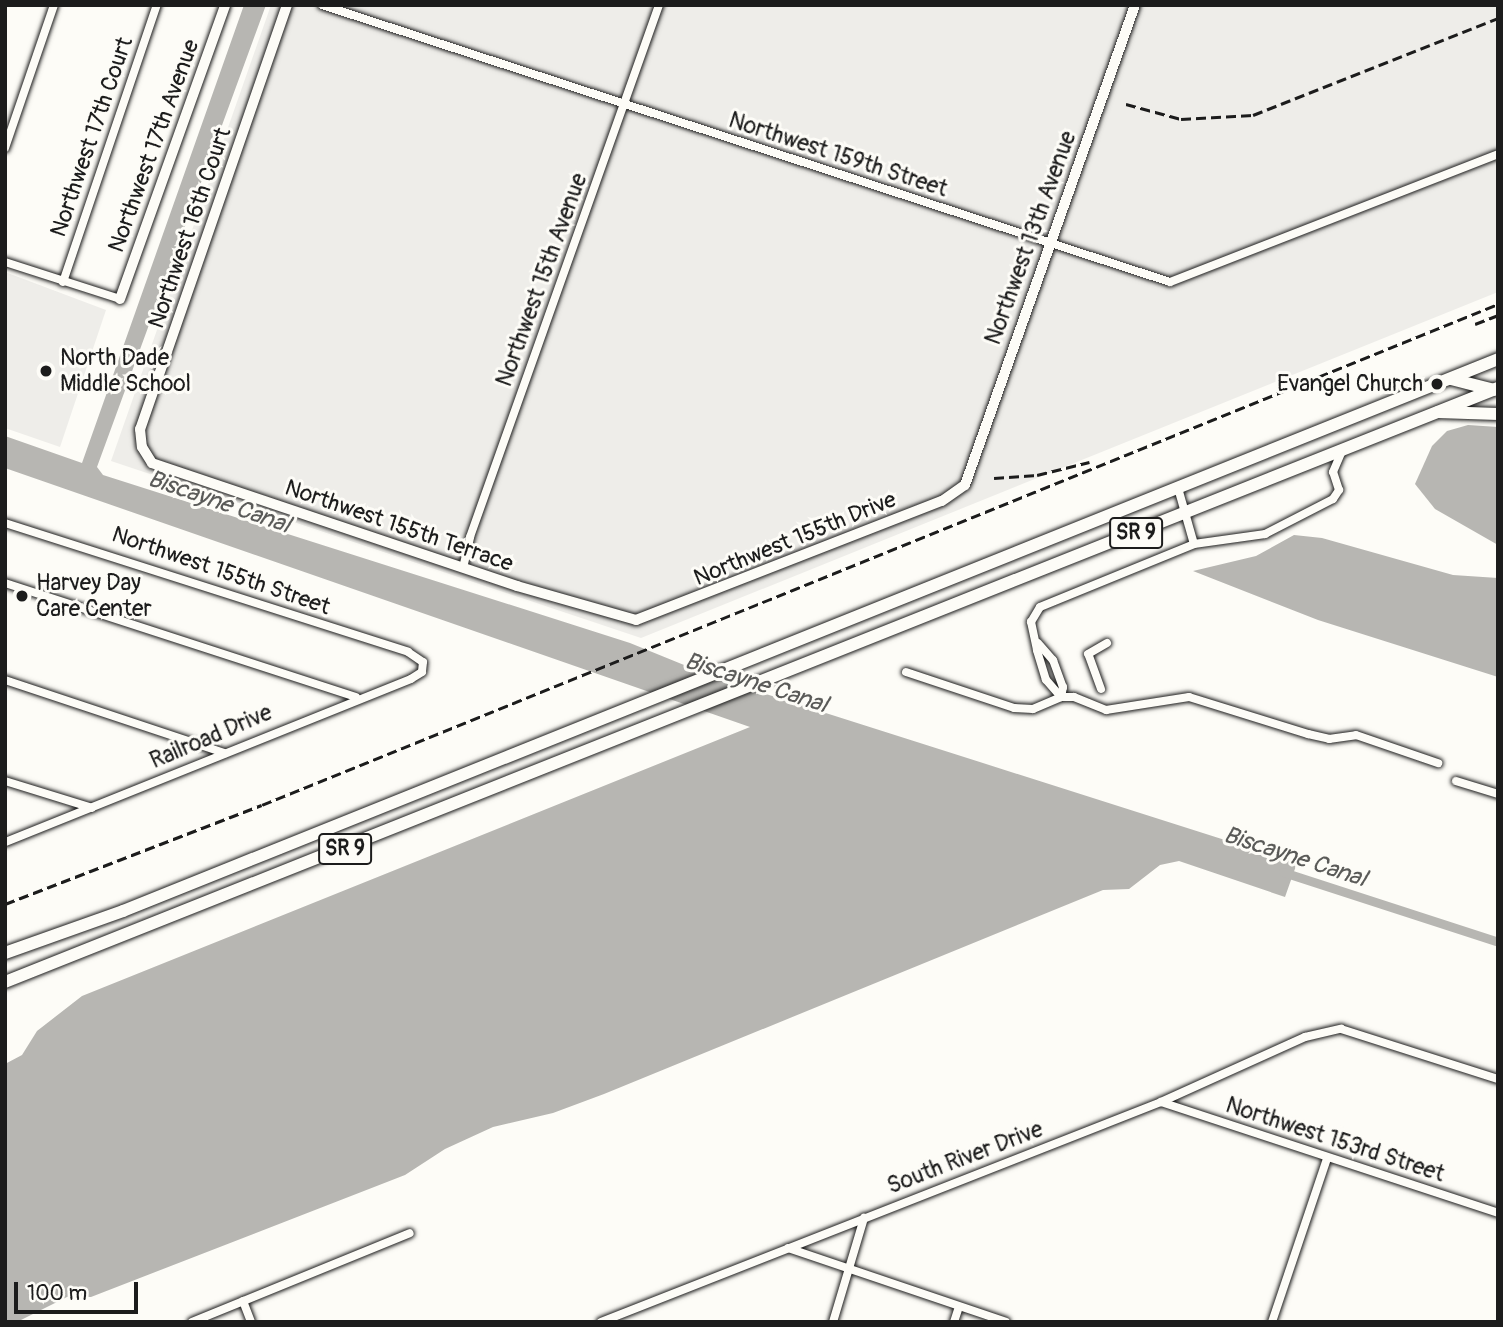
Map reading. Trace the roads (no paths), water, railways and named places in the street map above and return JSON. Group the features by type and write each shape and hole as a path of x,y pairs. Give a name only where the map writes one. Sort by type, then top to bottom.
{"main road":[{"name":"SR 9","path":"5,953 123,911 1498,359"},
{"path":"1450,379 1496,390"},
{"name":"SR 9","path":"5,982 1496,390"},
{"path":"1438,412 1498,414"}],"street":[{"path":"5,148 54,5"},
{"name":"Northwest 17th Court","path":"63,282 157,5"},
{"name":"Northwest 17th Avenue","path":"120,299 225,5"},
{"name":"Northwest 16th Court","path":"152,463 142,447 141,429 287,5"},
{"name":"Northwest 159th Street","path":"321,5 1170,282 1498,154"},
{"name":"Northwest 15th Avenue","path":"463,568 470,537 659,5"},
{"name":"Northwest 13th Avenue","path":"965,485 1135,5"},
{"path":"5,262 120,299"},
{"path":"1061,697 1046,680 1031,622 1040,607 1194,544 1265,534 1336,495 1339,490 1333,472 1343,450"},
{"name":"Northwest 155th Terrace","path":"152,463 463,568 636,620"},
{"name":"Northwest 155th Drive","path":"636,620 649,619 942,501 965,485"},
{"path":"1178,488 1194,544"},
{"name":"Northwest 155th Street","path":"5,523 408,652 423,662"},
{"path":"5,583 356,697"},
{"path":"1038,643 1046,647 1053,660 1063,687 1061,697"},
{"path":"1101,689 1088,654 1107,643"},
{"name":"Railroad Drive","path":"5,842 356,697 411,679 422,672 423,662"},
{"path":"906,672 1014,708 1033,709 1061,697 1074,697 1105,710 1189,697 1308,734 1329,739 1356,736 1438,763"},
{"path":"5,680 225,753"},
{"path":"5,781 92,808"},
{"path":"1456,781 1498,794"},
{"name":"South River Drive","path":"601,1322 1160,1102 1297,1039 1341,1029 1498,1079"},
{"name":"Northwest 153rd Street","path":"1160,1102 1327,1160 1498,1213"},
{"path":"1272,1322 1327,1160"},
{"path":"833,1322 864,1218"},
{"path":"192,1322 410,1233"},
{"path":"788,1248 1006,1322"},
{"path":"243,1301 251,1322"},
{"path":"954,1322 959,1307"}],"waterway":[{"name":"Biscayne Canal","path":"1283,872 1498,942"}],"railway":[{"path":"1126,104 1181,119 1253,115 1498,18"},
{"path":"5,904 262,805 1498,304"},
{"path":"1475,324 1498,315"},
{"path":"994,478 1037,475 1089,462"}],"place":[{"name":"North Dade Middle School","path":"46,371"},
{"name":"Evangel Church","path":"1437,384"},
{"name":"Harvey Day Care Center","path":"22,596"}]}
